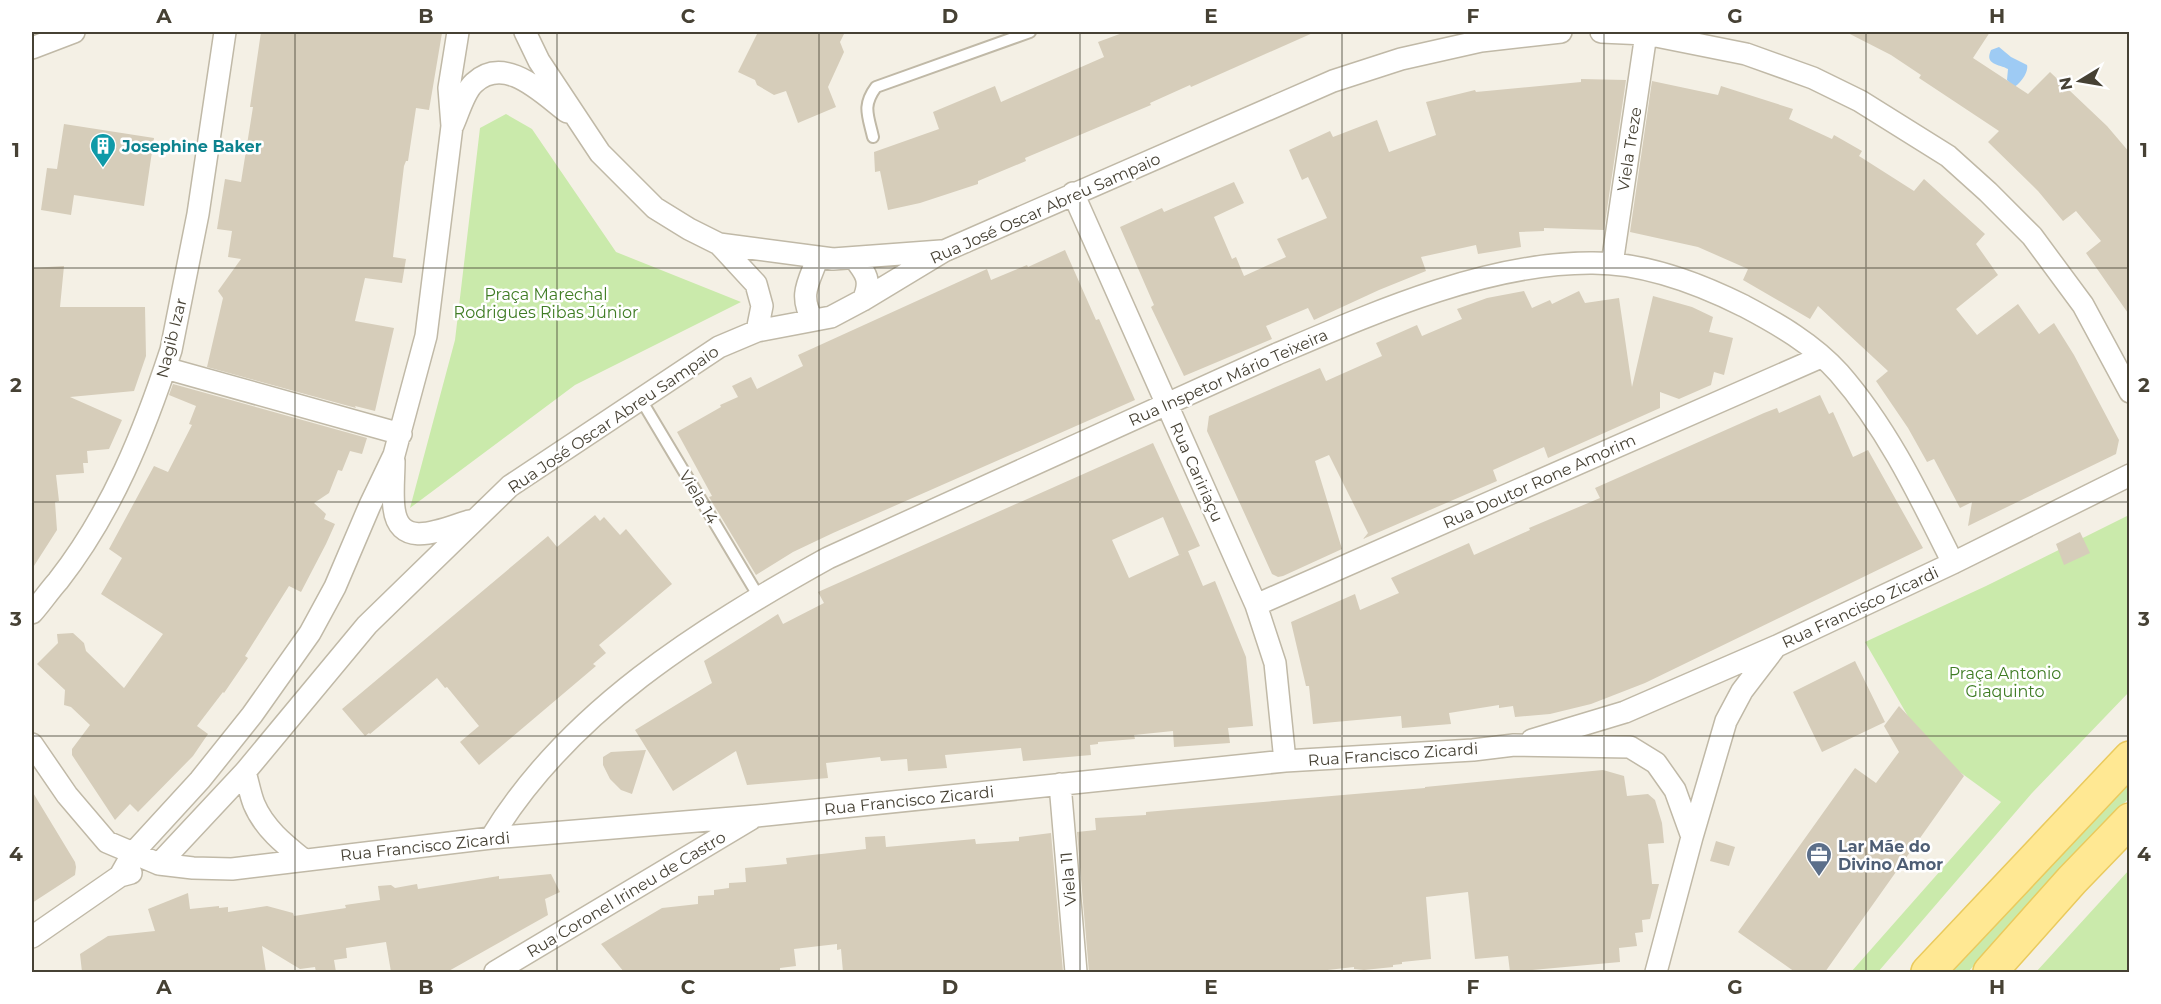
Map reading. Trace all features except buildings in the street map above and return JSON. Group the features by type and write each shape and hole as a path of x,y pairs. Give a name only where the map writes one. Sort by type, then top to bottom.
{"main road":[{"path":"1928,972 2130,758"},
{"path":"1990,972 2072,880 2130,820"}],"street":[{"path":"32,48 74,32"},
{"name":"Nagib Izar","path":"32,613 82,550 113,495 148,418 171,350 198,214 225,32"},
{"path":"120,876 133,853 200,780 252,715 310,633 335,587 394,455 426,336 452,126 449,88 458,32"},
{"path":"525,32 539,61 600,153 655,208 689,229 719,244 818,258 854,258 944,251"},
{"name":"Rua José Oscar Abreu Sampaio","path":"159,864 245,772 367,625 473,520 510,486 719,347 757,331 831,317 944,251 1344,77 1401,59 1481,41 1561,32"},
{"path":"1601,32 1646,34 1746,54 1813,78 1860,101 1948,156 2032,236 2083,305 2130,392"},
{"name":"Viela Treze","path":"1612,264 1646,34"},
{"path":"452,126 474,83 491,73 517,75 580,121"},
{"name":"Rua Caririaçu","path":"1073,193 1256,605 1275,663 1285,761"},
{"path":"719,244 756,284 762,306 757,331"},
{"path":"813,320 804,299 818,258"},
{"path":"854,258 868,282 868,290 863,300"},
{"name":"Rua Inspetor Mário Teixeira","path":"491,838 508,810 544,764 592,717 649,670 759,597 828,558 1337,328 1464,283 1512,271 1593,262 1632,266 1675,278 1723,296 1796,336 1838,372 1872,414 1912,482 1953,563"},
{"name":"Rua Doutor Rone Amorim","path":"1256,605 1821,357"},
{"path":"165,368 401,434"},
{"path":"394,455 393,506 396,521 406,531 415,535 434,532 473,520"},
{"name":"Rua Francisco Zicardi","path":"1514,745 1625,712 1777,646 1953,563 2130,475"},
{"path":"1656,972 1726,721 1742,691 1777,646"},
{"path":"32,744 68,795 107,842 159,864"},
{"name":"Rua Francisco Zicardi","path":"159,864 232,869 491,838 757,816 1285,761 1473,750 1514,745 1630,747 1656,763 1676,790 1692,837"},
{"path":"245,772 254,803 266,824 278,838 304,860"},
{"name":"Viela 11","path":"1060,784 1076,972"},
{"name":"Rua Coronel Irineu de Castro","path":"495,972 757,816"},
{"path":"32,938 120,876 159,864"}],"lane":[{"path":"873,137 867,111 868,98 876,87 1029,32"},
{"name":"Viela 14","path":"640,398 759,597"}],"green space":[{"name":"Praça Marechal Rodrigues Ribas Júnior","path":"506,114 532,129 616,252 741,302 575,385 410,508 455,340 480,128"},
{"name":"Praça Antonio Giaquinto","path":"2129,515 2129,692 2032,793 1878,972 1851,972 2001,802 1946,762 1909,718 1865,642 1986,586"},
{"path":"2129,781 2129,798 1968,972 1949,972"},
{"path":"2129,870 2129,972 2036,972"}],"water":[{"path":"1999,47 2011,57 2027,65 2023,78 2014,87 2007,80 2008,69 1989,59 1991,50"}],"place":[{"name":"Josephine Baker","path":"103,169"},
{"name":"Lar Mãe do Divino Amor","path":"1819,878"}]}
